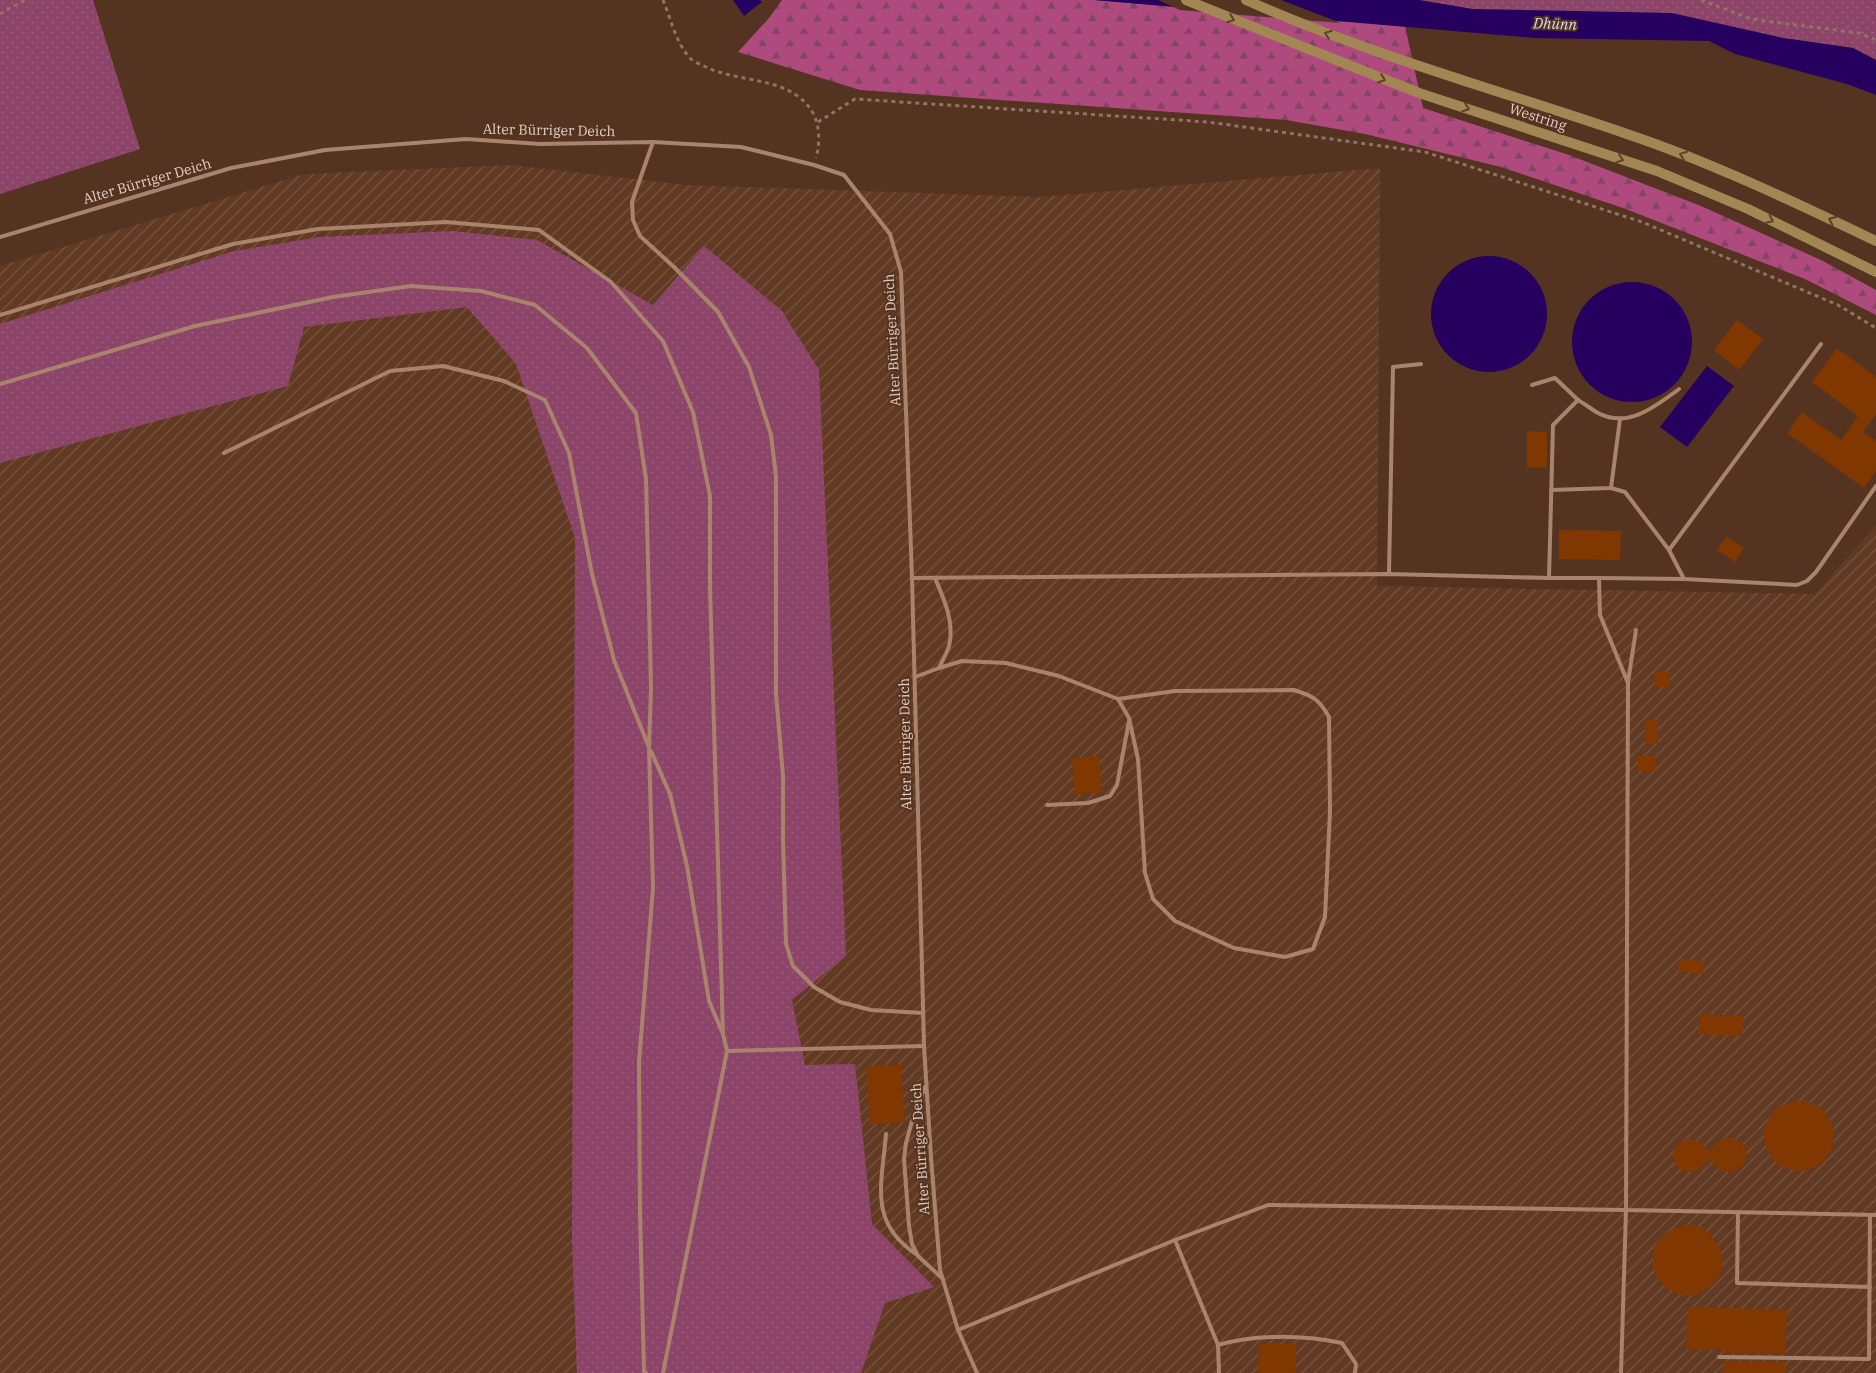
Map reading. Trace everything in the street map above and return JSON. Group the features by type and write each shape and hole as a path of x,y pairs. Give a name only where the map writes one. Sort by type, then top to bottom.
{"main road":[{"name":"Westring","path":"1186,0 1419,93 1657,171 1748,209 1876,272"},
{"name":"Westring","path":"1246,0 1330,34 1424,68 1628,134 1749,181 1876,241"}],"lane":[{"name":"Alter Bürriger Deich","path":"0,237 231,168 325,150 466,139 540,144 653,142 741,147 814,165 844,176 890,234 901,272 912,578 926,1085 940,1270 958,1330 976,1373"},
{"path":"653,142 632,202 633,220 640,236 674,267 718,312 749,367 771,435 776,476 776,694 783,776 786,944 792,966 814,987 840,1002 871,1010 923,1013"},
{"path":"0,315 232,244 318,229 446,222 539,230 611,282 663,341 693,412 710,496 710,589 723,1034"},
{"path":"0,384 195,326 332,297 411,286 481,290 535,305 587,348 636,413 646,479 651,688 649,748 653,888 639,1062 640,1213 644,1371 646,1373"},
{"path":"1669,550 1821,344"},
{"path":"1389,574 1392,367 1421,364"},
{"path":"224,452 390,371 443,366 504,381 545,400 569,452 592,574 614,660 649,748 670,794 687,866 709,1001 723,1034 727,1051 662,1373"},
{"path":"1532,385 1555,378 1578,400 1598,413 1609,418 1620,419 1634,417 1648,411 1679,389"},
{"path":"1549,578 1553,425 1578,400"},
{"path":"1611,488 1620,419"},
{"path":"912,578 1389,574 1684,579 1797,585 1808,581 1876,486"},
{"path":"1551,490 1611,488 1625,492 1669,550 1684,579"},
{"path":"935,578 951,625 949,646 939,668"},
{"path":"1599,578 1600,615 1628,683"},
{"path":"1621,1373 1626,1210 1628,683 1636,630"},
{"path":"915,677 962,660 1006,663 1059,676 1118,699 1175,691 1294,690 1311,695 1322,704 1329,717 1330,811 1325,917 1313,949 1285,957 1234,948 1175,921 1153,899 1145,873 1138,759 1129,718 1118,699"},
{"path":"1047,805 1088,803 1110,796 1117,784 1129,718"},
{"path":"727,1051 924,1046"},
{"path":"918,1256 910,1235 904,1159 912,1121 926,1085"},
{"path":"886,1134 881,1194 882,1212 890,1229 902,1244 918,1256 943,1280"},
{"path":"958,1330 1175,1240 1268,1205 1876,1215"},
{"path":"1738,1213 1737,1282 1870,1287"},
{"path":"1719,1358 1869,1358 1870,1215"},
{"path":"1175,1240 1218,1345 1219,1373"},
{"path":"1218,1345 1239,1339 1314,1337 1342,1343 1356,1364 1355,1373"}],"path":[{"path":"0,14 26,0"},
{"path":"663,0 680,45 692,60 713,70 771,84 790,91 807,103 818,122 818,150"},
{"path":"1701,0 1751,19 1859,33 1876,40"},
{"path":"818,122 855,99 1208,122 1426,152 1642,222 1838,304 1876,328"}],"shaded area":[{"path":"0,0 93,0 140,149 0,194"},
{"path":"1419,0 1876,0 1876,60 1853,48 1783,38 1472,9"},
{"path":"511,165 686,185 1040,197 1380,168 1377,586 1815,594 1876,525 1876,1373 0,1373 0,266 304,174"},
{"path":"453,231 537,240 653,305 704,246 782,311 819,370 846,956 792,1000 805,1065 855,1064 872,1224 934,1287 885,1303 861,1373 577,1373 572,1240 575,538 516,364 467,307 304,327 288,386 0,463 0,324 234,251 320,237"}],"green space":[{"path":"782,0 1094,0 1405,26 1423,108 1569,155 1701,206 1821,260 1876,290 1876,315 1805,279 1623,208 1501,167 1365,134 1286,120 860,90 738,52 769,18"}],"water":[{"path":"733,0 760,0 762,2 744,16"},
{"name":"Dhünn","path":"1094,0 1419,0 1472,9 1672,13 1783,38 1853,48 1876,60 1876,95 1847,84 1735,54 1709,41 1535,38"},
{"path":"1489,256 1511,260 1530,273 1543,292 1547,314 1543,336 1530,355 1511,368 1489,372 1467,368 1448,355 1435,336 1431,314 1435,292 1448,273 1467,260"},
{"path":"1632,282 1655,286 1675,299 1688,319 1692,342 1688,365 1675,385 1655,398 1632,402 1609,398 1589,385 1576,365 1572,342 1576,319 1589,299 1609,286"},
{"path":"1707,366 1734,386 1687,447 1660,427"}],"pier":[{"path":"1158,0 1281,0 1341,23 1180,10"}],"building":[{"path":"1737,320 1763,339 1739,370 1714,350"},
{"path":"1837,348 1876,377 1876,414 1863,432 1876,441 1876,471 1864,488 1787,433 1802,412 1841,440 1858,416 1812,382"},
{"path":"1527,431 1547,432 1547,468 1527,467"},
{"path":"1559,530 1621,531 1620,560 1559,559"},
{"path":"1726,537 1744,548 1735,562 1717,550"},
{"path":"1655,672 1670,672 1669,687 1654,686"},
{"path":"1645,720 1658,720 1658,744 1645,744"},
{"path":"1099,756 1102,792 1075,795 1072,758"},
{"path":"1638,756 1655,756 1655,771 1638,771"},
{"path":"1680,959 1704,961 1703,974 1678,971"},
{"path":"1700,1014 1743,1016 1742,1036 1699,1034"},
{"path":"901,1064 905,1122 870,1124 866,1067"},
{"path":"1799,1101 1818,1107 1828,1117 1834,1136 1828,1155 1818,1165 1799,1171 1780,1165 1770,1155 1764,1136 1770,1117 1780,1107"},
{"path":"1729,1138 1738,1140 1747,1150 1744,1163 1738,1170 1729,1172 1720,1170 1710,1159 1698,1170 1690,1172 1682,1170 1675,1164 1673,1155 1675,1147 1682,1141 1690,1139 1698,1141 1709,1151 1720,1140"},
{"path":"1687,1225 1700,1227 1710,1234 1720,1248 1723,1260 1720,1274 1713,1284 1695,1296 1678,1294 1667,1289 1659,1280 1653,1266 1653,1254 1657,1242 1666,1233"},
{"path":"1688,1307 1787,1310 1785,1354 1724,1353 1724,1350 1686,1349"},
{"path":"1259,1344 1296,1344 1295,1373 1258,1373"},
{"path":"1724,1361 1785,1362 1785,1373 1723,1373"}]}
